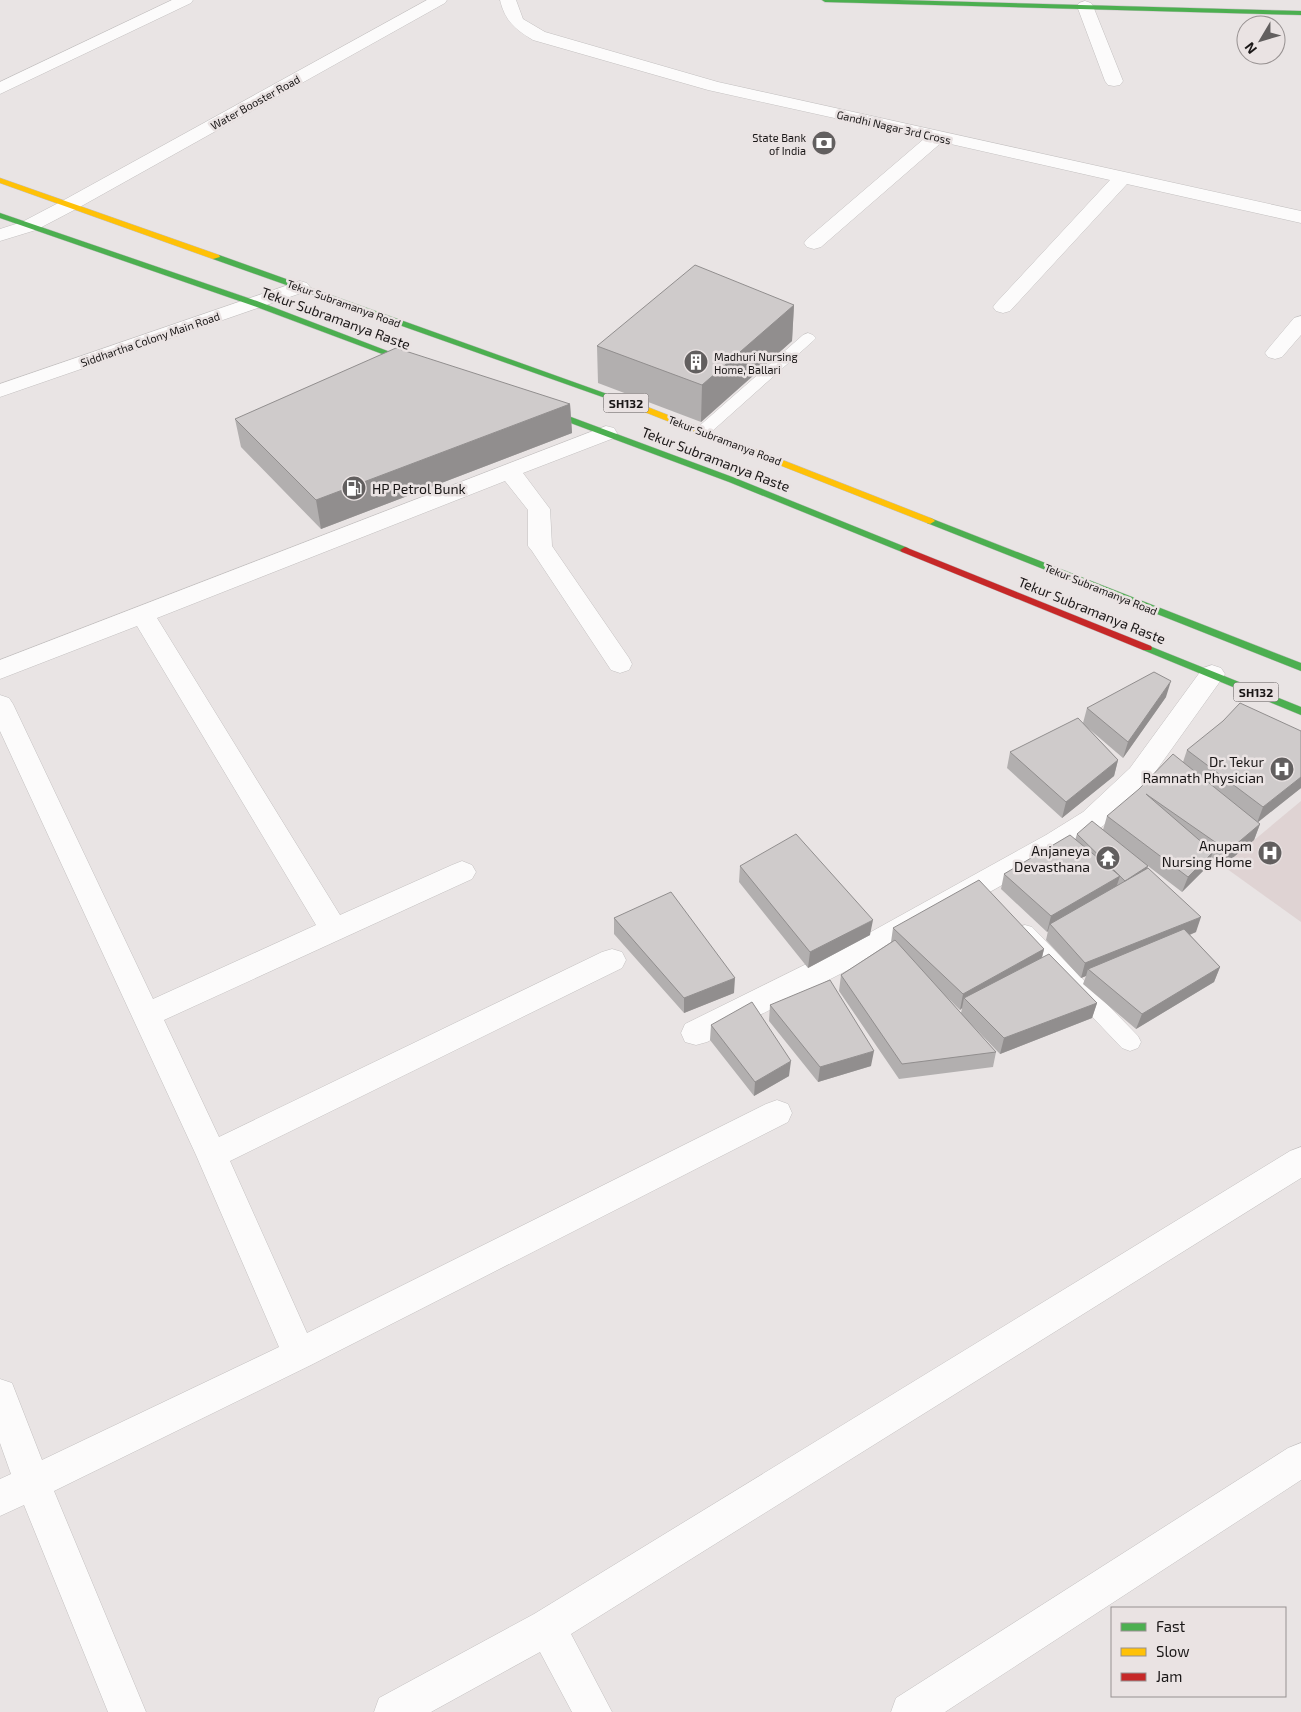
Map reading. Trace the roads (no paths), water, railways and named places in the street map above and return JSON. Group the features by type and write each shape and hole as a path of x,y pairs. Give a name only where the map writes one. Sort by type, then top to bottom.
{"main road":[{"path":"825,0 1301,12"},
{"name":"Tekur Subramanya Road","path":"0,180 703,432 1301,668"},
{"name":"Tekur Subramanya Raste","path":"0,215 254,303 435,370"},
{"name":"Tekur Subramanya Raste","path":"526,404 732,480 1301,711"}],"street":[{"path":"0,89 185,0"},
{"name":"Water Booster Road","path":"0,235 29,226 71,204 439,0"},
{"name":"Gandhi Nagar 3rd Cross","path":"508,0 512,18 524,28 539,36 714,86 1301,217"},
{"path":"1085,6 1114,81"},
{"path":"814,243 937,137"},
{"path":"1003,307 1122,178"},
{"name":"Siddhartha Colony Main Road","path":"0,392 300,287"},
{"path":"1274,353 1301,322"},
{"path":"0,670 606,433"},
{"path":"509,471 539,509 540,546 620,664"},
{"path":"142,614 334,930"},
{"path":"696,1033 880,941 985,892 1056,842 1093,819 1139,775 1212,674"},
{"path":"0,704 212,1155 300,1354"},
{"path":"146,1015 462,872"},
{"path":"212,1155 612,960"},
{"path":"16,1490 300,1354 776,1113"},
{"path":"393,1712 547,1627 1301,1161"},
{"path":"0,1395 16,1490 127,1712"},
{"path":"910,1712 1301,1460"},
{"path":"547,1627 593,1712"}],"lane":[{"path":"703,432 808,338"},
{"path":"1012,920 1130,1042"}],"place":[{"name":"State Bank of India","path":"824,143"},
{"name":"Madhuri Nursing Home, Ballari","path":"696,362"},
{"name":"HP Petrol Bunk","path":"354,488"},
{"name":"Dr. Tekur Ramnath Physician","path":"1282,769"},
{"name":"Anupam Nursing Home","path":"1270,853"},
{"name":"Anjaneya Devasthana","path":"1108,858"}]}
